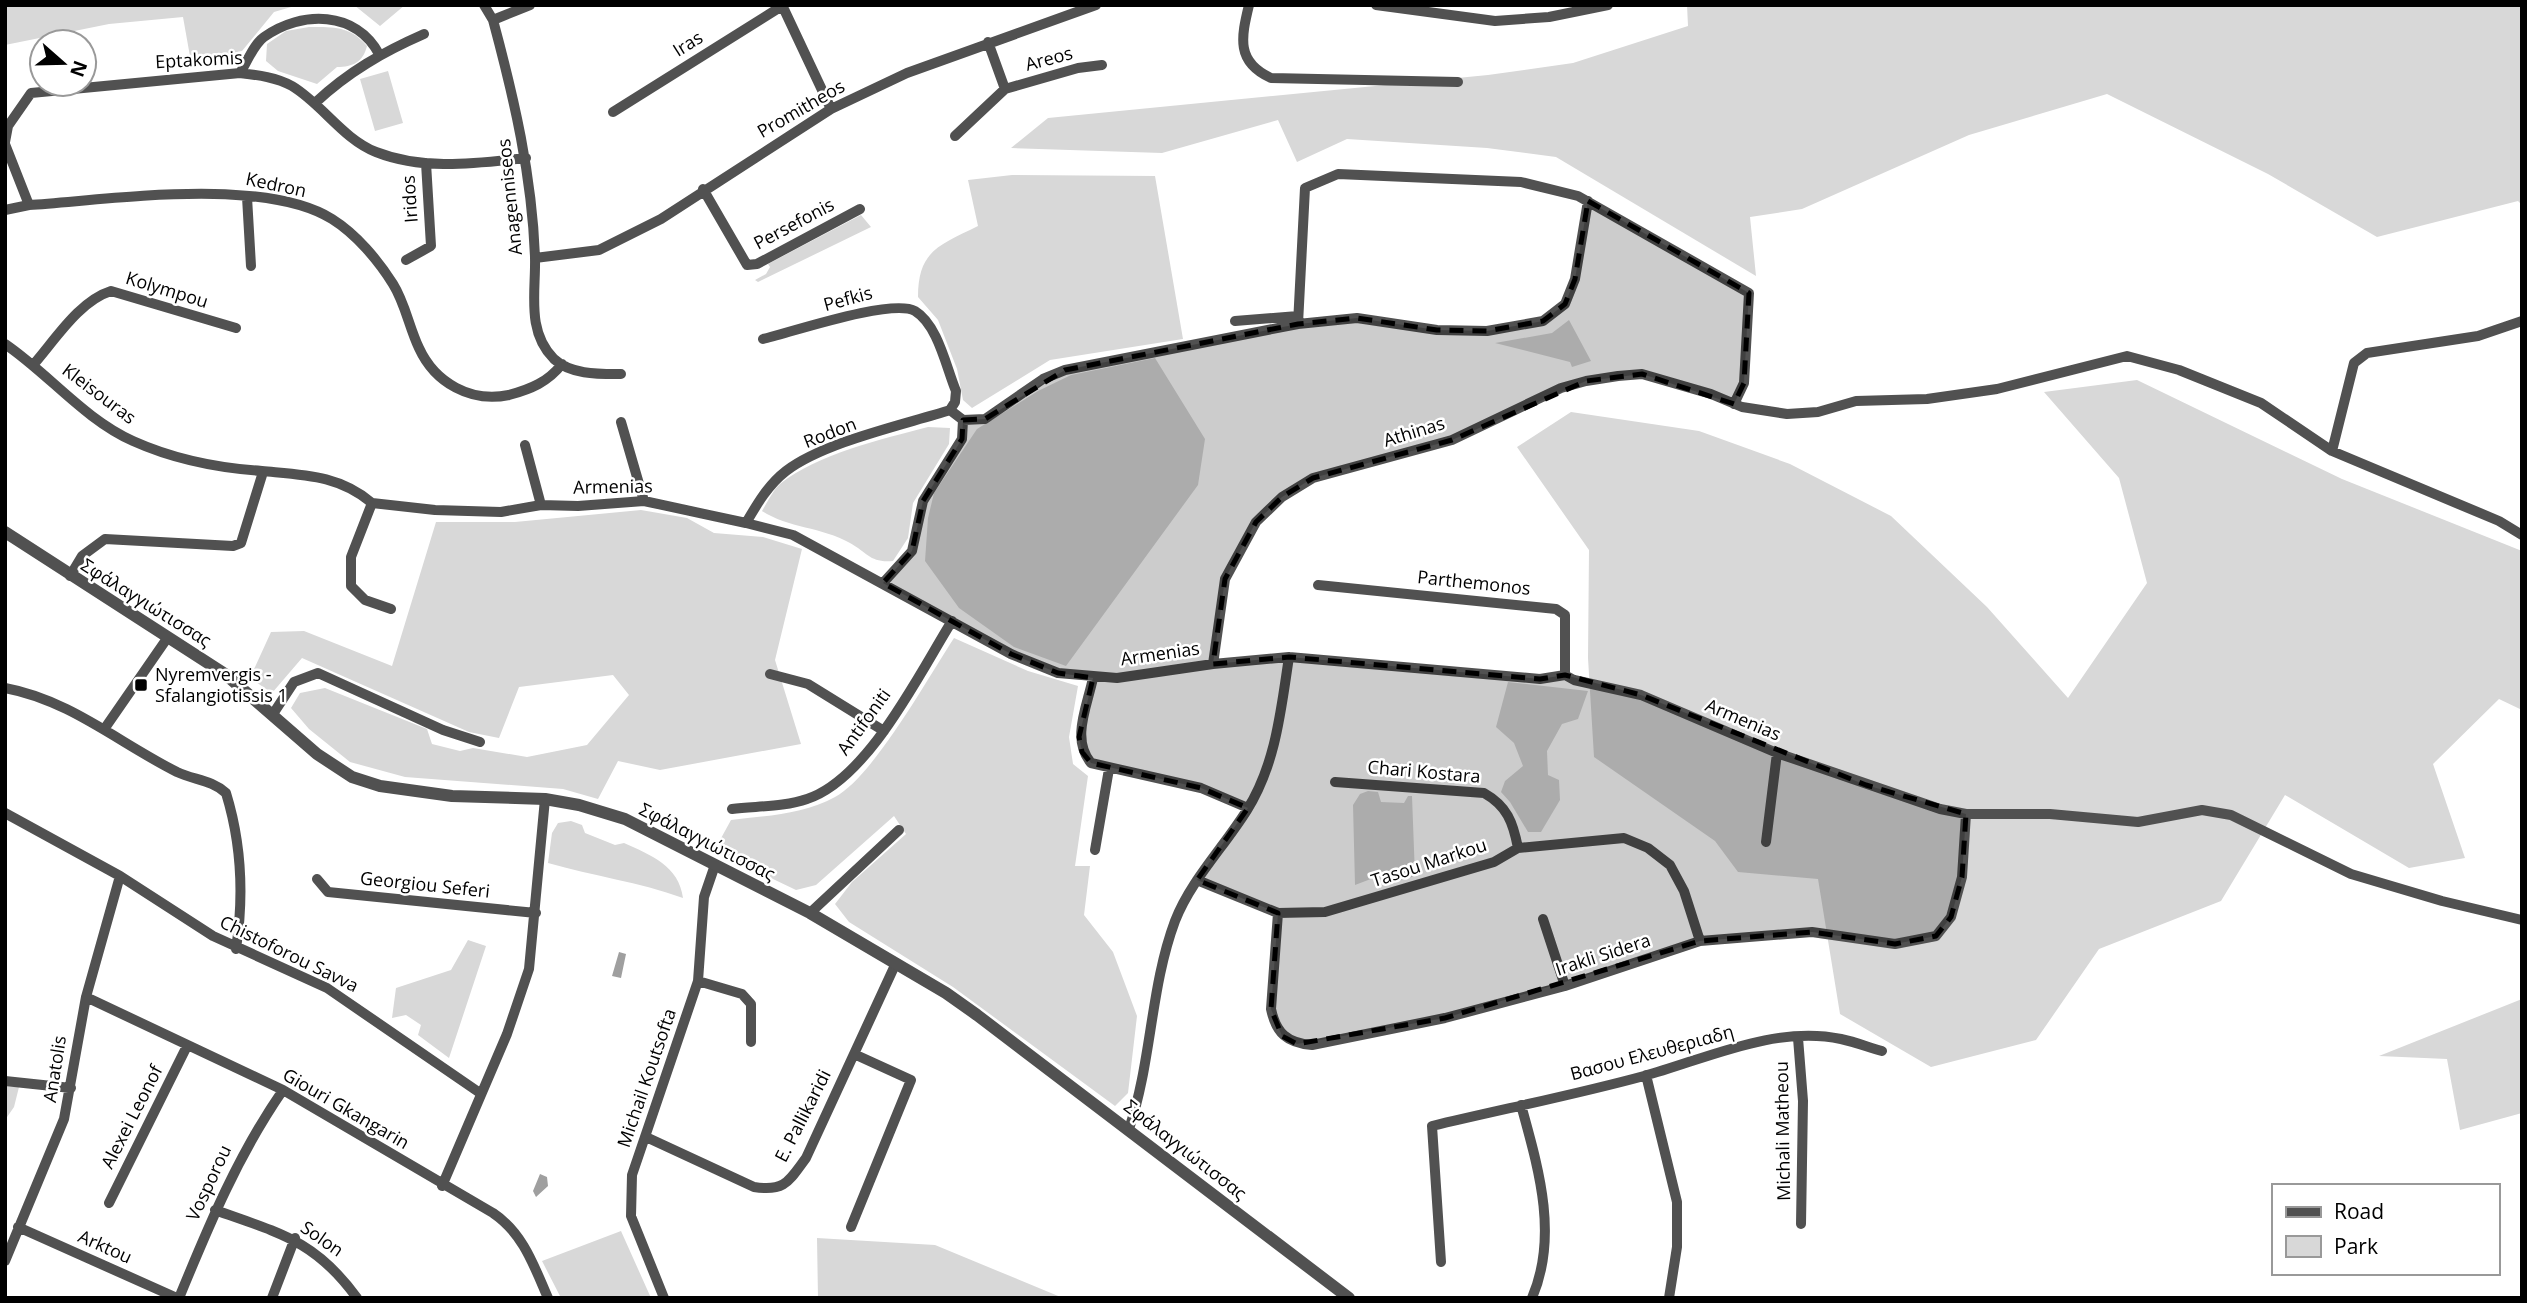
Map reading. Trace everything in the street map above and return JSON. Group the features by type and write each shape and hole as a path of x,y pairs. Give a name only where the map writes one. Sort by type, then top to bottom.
{"street":[{"name":"Anagenniseos","path":"484,5 493,20 526,158 535,258 533,307 539,336 554,358 562,364"},
{"path":"493,20 530,5"},
{"name":"Promitheos","path":"535,258 599,250 661,219 703,189 831,109 907,73 1096,5"},
{"path":"1249,5 1243,52 1255,71 1271,78 1458,82"},
{"path":"1376,5 1495,21 1549,17 1608,5"},
{"path":"782,6 831,109"},
{"name":"Iras","path":"613,112 782,6"},
{"path":"240,73 262,38 289,23 313,19 335,19 359,29 371,40 379,54"},
{"path":"315,103 341,79 379,54 424,34"},
{"path":"988,42 1005,89"},
{"name":"Areos","path":"955,136 1005,89 1102,65"},
{"name":"Eptakomis","path":"29,205 5,143 8,126 31,93 176,77 240,73 263,76 290,85 315,103 340,128 376,152 425,163 457,164 526,158"},
{"name":"Iridos","path":"406,260 431,246 425,163"},
{"path":"1298,320 1305,188 1338,174 1521,182 1588,201 1749,293 1744,383 1734,404"},
{"name":"Persefonis","path":"703,189 747,265 757,264 859,209"},
{"name":"Kedron","path":"5,210 29,205 223,192 293,203 331,219 367,249 394,285 420,350 441,378 464,393 491,399 517,393 550,380 562,364"},
{"path":"247,197 251,266"},
{"path":"1235,321 1357,318 1437,330 1487,331 1543,321 1565,304 1575,279 1588,201"},
{"name":"Kolympou","path":"33,365 83,308 98,295 111,291 236,328"},
{"name":"Pefkis","path":"763,339 892,306 914,311 931,328 956,391 955,402 950,410"},
{"path":"950,410 963,420 985,419 1043,379 1065,370 1298,320"},
{"path":"2332,451 2354,363 2367,353 2478,336 2522,321"},
{"name":"Kleisouras","path":"5,344 33,365 65,395 131,440 205,464 263,472 298,472 339,481 372,503"},
{"name":"Athinas","path":"1213,664 1219,606 1225,579 1236,554 1256,522 1282,497 1313,478 1452,440 1562,388 1586,380 1642,374 1734,404 1787,414 1818,412 1856,401 1927,398 1997,389 2127,356 2179,370 2261,402 2332,451 2499,521 2522,535"},
{"path":"562,364 593,374 621,374"},
{"name":"Rodon","path":"746,523 764,492 786,471 817,454 950,410"},
{"path":"883,583 912,551 923,501 962,439 963,420"},
{"path":"621,422 644,501"},
{"path":"525,445 541,505"},
{"path":"70,576 82,556 105,539 233,546 244,538 263,472"},
{"name":"Armenias","path":"372,503 435,510 501,512 541,505 579,506 644,501 746,523 793,535 1011,654 1046,668 1093,678 1289,657 1540,679 1565,675 1574,680 1641,695 1777,753 1930,806 1966,814 2050,814 2138,822 2203,810 2231,815 2351,874 2442,901 2522,920"},
{"path":"372,503 351,557 351,586 365,600 391,609"},
{"name":"Σφάλαγγιώτισσας","path":"5,532 225,674 317,754 352,777 370,783 452,796 545,799 579,805 625,819 810,913 967,1007 1349,1298"},
{"name":"Parthemonos","path":"1318,585 1556,609 1565,615 1565,675"},
{"name":"Antifoniti","path":"732,809 807,799 846,775 884,731 952,621"},
{"path":"105,728 168,637"},
{"path":"1129,1129 1142,1089 1164,959 1176,920 1197,880 1248,808 1266,773 1277,734 1289,657"},
{"path":"273,714 293,682 318,673 443,730 480,742"},
{"path":"770,674 808,684 884,731"},
{"path":"1093,678 1079,737 1082,752 1091,763 1201,788 1248,808"},
{"path":"5,688 35,694 105,728 146,756 181,774 217,785 226,793 242,870 242,910 236,949"},
{"path":"1766,842 1777,753"},
{"path":"1095,850 1109,769"},
{"name":"Chari Kostara","path":"1335,782 1484,793 1500,803 1513,824 1518,848"},
{"path":"442,1186 507,1034 529,969 545,799"},
{"name":"Chistoforou Savva","path":"5,813 120,876 236,949 327,988 389,1027 480,1093"},
{"name":"Irakli Sidera","path":"1278,913 1271,1009 1274,1024 1282,1036 1297,1044 1312,1045 1444,1018 1565,986 1700,941 1812,932 1895,944 1936,936 1951,917 1962,877 1966,814"},
{"path":"810,913 899,830"},
{"name":"Tasou Markou","path":"1197,880 1278,913 1325,912 1494,862 1518,848 1624,838 1648,848 1670,865 1684,891 1700,941"},
{"name":"Michail Koutsofta","path":"664,1298 631,1216 632,1175 698,982 704,897 715,865"},
{"name":"Anatolis","path":"5,1261 64,1119 86,997 120,876"},
{"name":"Georgiou Seferi","path":"317,879 328,892 536,913"},
{"path":"1543,919 1565,986"},
{"name":"E. Pallikaridi","path":"646,1138 754,1187 772,1189 788,1182 806,1158 896,963"},
{"path":"698,982 742,995 751,1004 751,1042"},
{"name":"Giouri Gkangarin","path":"86,997 283,1090 511,1225 527,1251 548,1298"},
{"name":"Βασου Ελευθεριαδη","path":"1441,1262 1433,1126 1646,1075 1708,1054 1798,1038 1840,1038 1882,1051"},
{"name":"Michali Matheou","path":"1798,1038 1803,1101 1801,1224"},
{"name":"Alexei Leonof","path":"108,1203 187,1046"},
{"path":"851,1227 911,1080 854,1054"},
{"path":"1646,1075 1677,1202 1677,1247 1669,1298"},
{"path":"5,1082 71,1088"},
{"name":"Vosporou","path":"178,1298 215,1210 253,1134 283,1090"},
{"path":"1521,1105 1536,1158 1547,1228 1532,1298"},
{"name":"Solon","path":"215,1210 295,1238 338,1272 357,1298"},
{"name":"Arktou","path":"18,1227 178,1298"},
{"path":"272,1298 295,1238"}],"highlighted area":[{"path":"1588,201 1749,293 1744,383 1734,404 1642,374 1586,381 1452,440 1313,478 1282,497 1256,522 1225,579 1213,664 1289,657 1540,679 1565,675 1641,695 1866,785 1966,814 1962,877 1951,917 1936,936 1895,944 1812,932 1700,941 1445,1018 1297,1044 1282,1036 1271,1009 1278,913 1197,880 1248,808 1201,788 1091,763 1082,752 1079,737 1093,678 1058,673 1011,654 883,583 912,551 923,501 962,439 963,420 985,419 1065,370 1298,324 1357,318 1437,330 1487,331 1543,321 1565,304 1575,279"}],"green space":[{"path":"5,5 298,5 274,12 242,51 191,62 183,17 89,28 28,28 28,40 5,45"},
{"path":"354,5 405,5 380,26"},
{"path":"1687,5 2522,5 2522,205 2518,201 2377,237 2268,174 2107,94 1969,135 1802,209 1750,217 1756,276 1556,157 1487,148 1347,139 1297,162 1278,120 1162,153 1011,148 1048,118 1488,75 1573,63 1688,26"},
{"path":"309,27 348,31 367,46 363,56 348,66 337,67 317,84 278,71 266,61 267,44 286,31"},
{"path":"388,71 403,123 375,131 360,79"},
{"path":"1012,175 1155,176 1183,339 1050,360 972,408 963,400 957,369 938,320 918,297 919,281 927,259 934,251 942,244 978,226 968,180"},
{"path":"861,215 871,227 758,282 755,280 766,274 770,267 768,264"},
{"path":"1569,320 1591,361 1572,367 1570,362 1495,343 1552,333"},
{"path":"1155,358 1205,439 1198,485 1066,666 1014,647 959,608 925,561 928,518 934,493 977,429 1038,391 1071,375"},
{"path":"2137,380 2342,479 2522,551 2522,710 2499,699 2433,764 2465,858 2409,868 2285,795 2221,901 2099,949 2036,1040 1931,1067 1840,1014 1818,879 1738,872 1715,841 1594,757 1588,658 1589,550 1517,447 1571,412 1699,431 1790,464 1891,516 1987,607 2068,698 2147,583 2119,478 2044,392"},
{"path":"928,427 950,428 949,444 913,503 908,538 893,561 874,559 839,538 783,521 762,511 780,484 812,464 851,449"},
{"path":"641,510 687,518 714,533 763,537 802,549 775,660 801,744 660,770 618,761 598,799 563,789 405,777 350,762 309,729 291,708 300,693 325,688 427,729 432,744 460,751 473,748 527,757 587,745 629,695 613,675 519,687 499,738 469,732 302,658 272,693 250,678 271,632 304,631 392,666 436,522 515,522"},
{"path":"954,638 1028,671 1078,686 1069,737 1073,764 1088,776 1075,866 1090,866 1084,915 1113,952 1137,1016 1128,1093 1115,1106 953,987 849,922 835,904 852,882 906,834 894,816 816,885 796,890 714,851 731,820 811,807 835,797 850,786 883,748"},
{"path":"1508,682 1588,691 1578,719 1562,724 1547,751 1548,775 1559,780 1560,800 1541,832 1528,832 1501,792 1505,781 1523,766 1514,743 1496,727"},
{"path":"1378,792 1381,802 1404,803 1408,796 1412,796 1415,876 1395,882 1384,874 1355,885 1353,805 1360,794"},
{"path":"571,821 582,825 585,833 615,845 624,843 662,863 676,878 683,898 548,863 552,833 558,823"},
{"path":"468,940 486,946 449,1058 418,1035 421,1025 406,1015 392,1018 396,988 451,970"},
{"path":"2522,999 2522,1113 2460,1130 2447,1059 2379,1056"},
{"path":"5,1086 19,1087 14,1107 5,1120"},
{"path":"621,1231 651,1298 561,1298 542,1261"},
{"path":"817,1238 935,1245 1063,1298 818,1298"}],"shaded area":[{"path":"619,952 626,954 621,978 612,976"},
{"path":"540,1174 547,1177 548,1186 536,1197 533,1191"}],"place":[{"name":"Nyremvergis - Sfalangiotissis 1","path":"141,685"}]}
